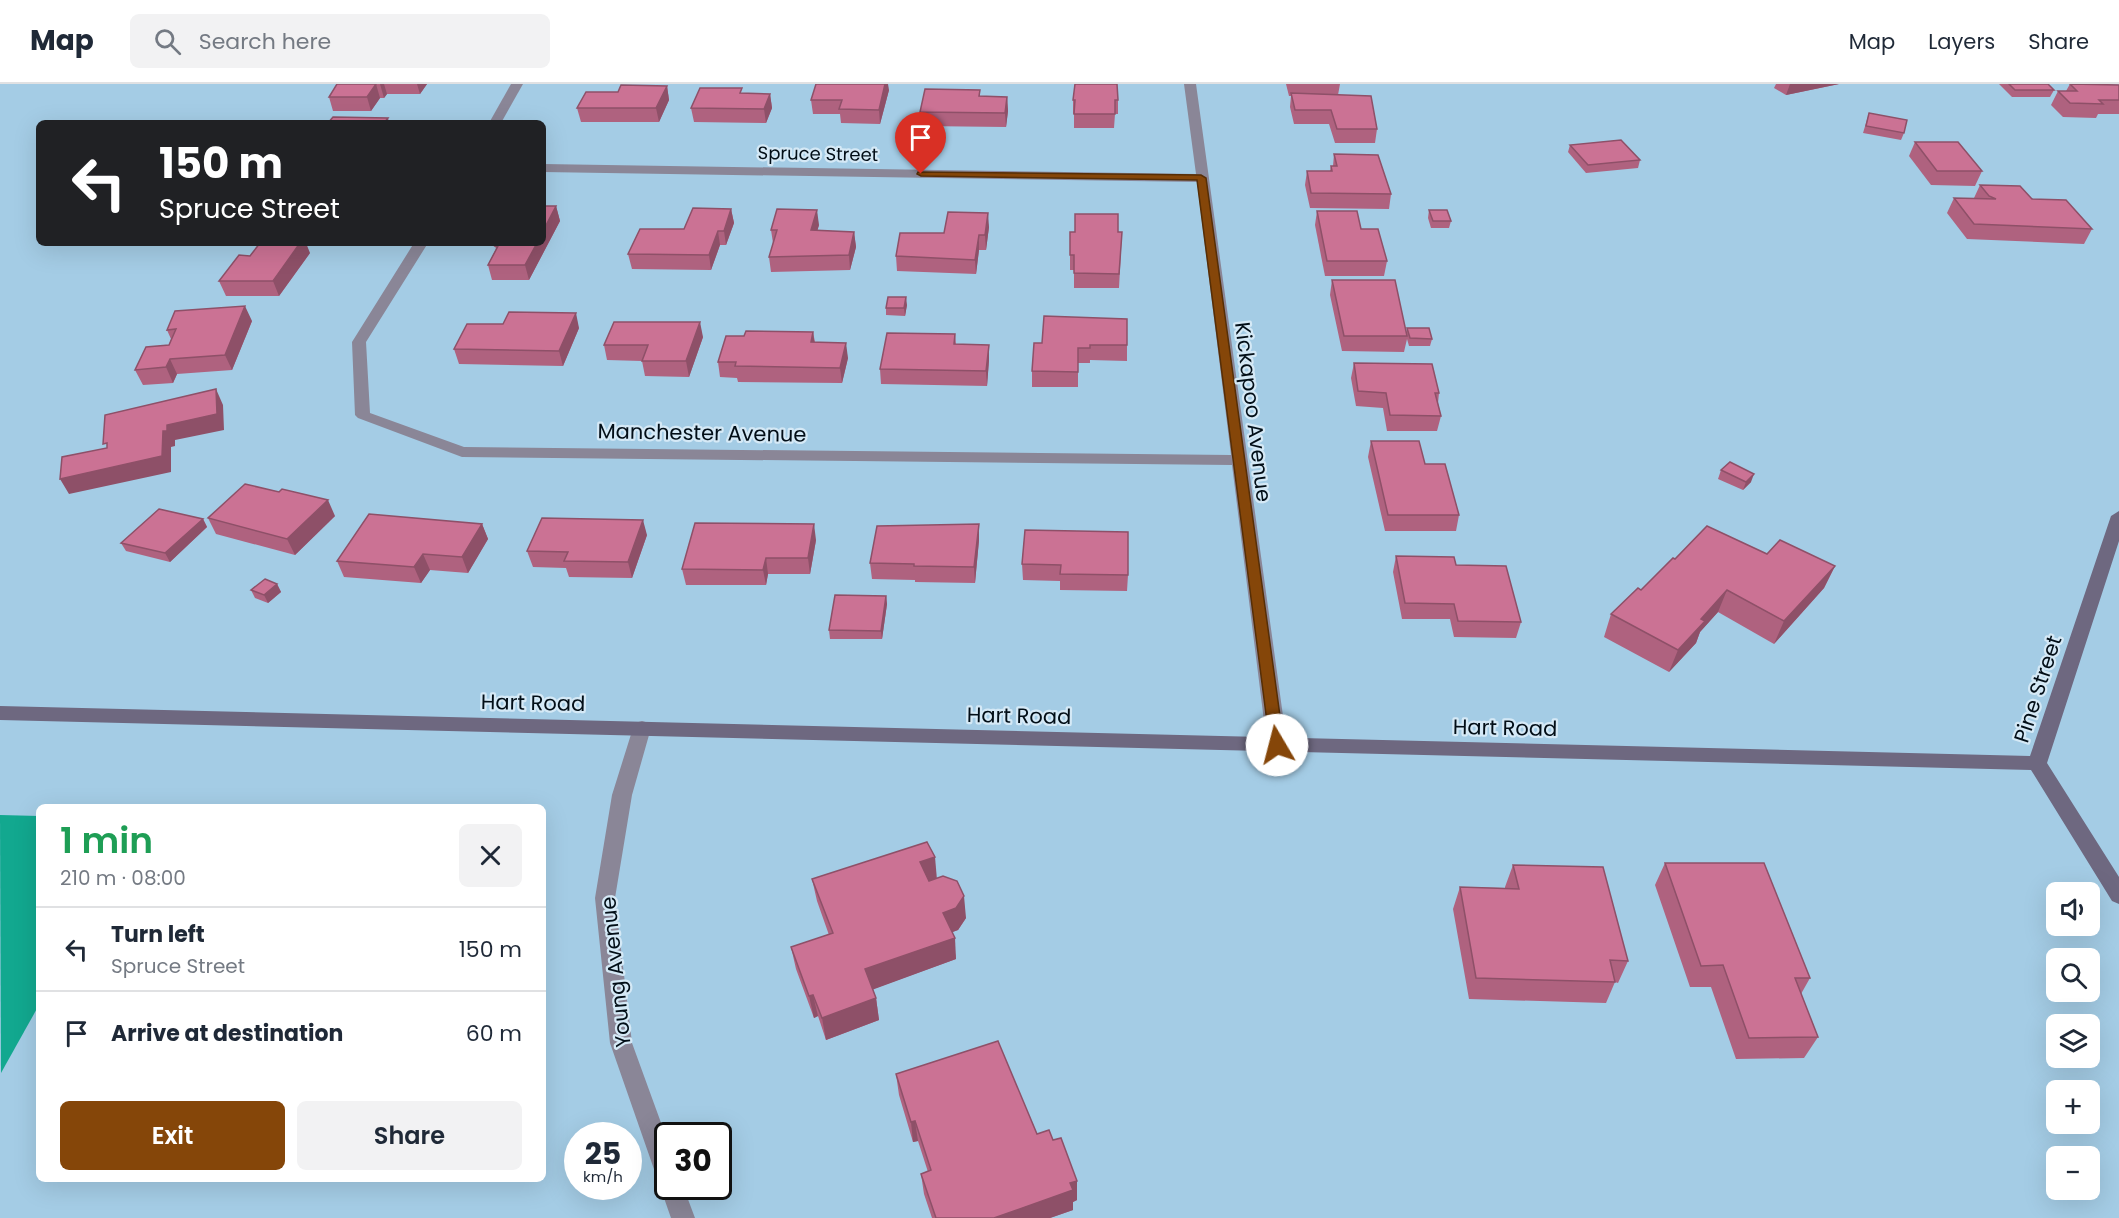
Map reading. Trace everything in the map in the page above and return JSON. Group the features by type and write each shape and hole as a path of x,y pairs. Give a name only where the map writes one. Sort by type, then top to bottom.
{"street":[{"path":"497,120 517,84"},
{"name":"Kickapoo Avenue","path":"1190,84 1277,745"},
{"name":"Spruce Street","path":"546,168 1201,178"},
{"name":"Manchester Avenue","path":"420,246 359,342 363,415 462,452 1238,460"},
{"name":"Pine Street","path":"2119,516 2037,763 2119,895"},
{"name":"Hart Road","path":"0,713 2037,763"},
{"name":"Young Avenue","path":"642,728 622,795 605,898 621,1043 654,1137"},
{"path":"676,1200 683,1218"}],"shaded area":[{"path":"0,815 36,816 36,1010 1,1073"}],"building":[{"path":"337,84 376,84 367,97 329,97"},
{"path":"816,84 885,84 879,110 839,109 842,100 811,100"},
{"path":"1075,84 1117,84 1118,100 1115,100 1115,114 1074,114"},
{"path":"2009,84 2048,84 2054,90 2015,90"},
{"path":"2070,84 2119,85 2119,100 2099,100 2103,104 2070,103 2058,91 2077,91"},
{"path":"621,85 667,86 656,108 577,108 586,92 618,92"},
{"path":"700,88 742,88 740,93 770,94 764,109 691,108"},
{"path":"925,89 980,90 979,96 1007,97 1005,113 920,112"},
{"path":"1291,93 1371,96 1377,129 1337,129 1331,110 1295,110"},
{"path":"1869,113 1907,120 1904,133 1866,126"},
{"path":"333,117 388,118 386,120 330,120"},
{"path":"1621,140 1640,160 1588,165 1570,145"},
{"path":"1915,142 1958,142 1982,171 1937,171"},
{"path":"1334,154 1378,155 1391,194 1311,193 1307,171 1332,171 1331,166 1337,166"},
{"path":"1980,185 2020,186 2032,199 2066,200 2092,229 1974,224 1954,198 1996,199 1989,196"},
{"path":"546,206 556,206 546,225"},
{"path":"693,208 731,209 724,231 718,231 709,255 628,254 640,229 684,229"},
{"path":"777,209 817,210 811,230 854,232 849,255 769,257 777,230 771,230"},
{"path":"1429,210 1447,210 1451,221 1433,221"},
{"path":"1317,211 1357,211 1361,229 1378,229 1387,261 1327,261"},
{"path":"948,212 988,213 985,235 979,235 975,260 896,256 900,233 944,233"},
{"path":"1075,214 1118,214 1118,232 1122,232 1119,274 1074,273 1074,255 1070,255 1070,232 1075,232"},
{"path":"258,246 298,246 273,281 219,281 239,255 250,256"},
{"path":"498,246 535,246 525,265 488,265"},
{"path":"1332,280 1395,280 1407,336 1344,336"},
{"path":"888,297 906,297 904,308 886,308"},
{"path":"245,306 225,355 170,359 166,367 135,370 146,347 169,345 176,329 167,330 175,311"},
{"path":"509,312 576,313 559,351 454,349 467,324 503,324"},
{"path":"1044,316 1127,319 1127,345 1090,345 1090,348 1078,348 1078,372 1032,371 1034,343 1042,343"},
{"path":"614,322 700,322 686,361 642,361 648,345 604,345"},
{"path":"1407,328 1429,328 1432,339 1410,338"},
{"path":"746,331 813,332 811,342 846,343 840,368 735,366 736,362 718,362 726,336 744,336"},
{"path":"887,333 955,334 954,344 989,345 986,371 880,369"},
{"path":"1354,363 1432,364 1439,393 1435,393 1441,416 1390,415 1386,393 1358,391"},
{"path":"216,389 217,414 167,425 167,431 163,431 162,456 60,479 62,457 107,448 107,443 103,444 105,415"},
{"path":"1371,441 1419,441 1425,464 1445,464 1459,515 1388,515"},
{"path":"1730,462 1754,474 1746,482 1721,470"},
{"path":"245,484 279,492 282,489 328,500 287,539 208,518"},
{"path":"159,509 203,519 165,553 121,543"},
{"path":"369,514 482,524 462,557 423,554 414,567 337,561"},
{"path":"542,518 643,520 628,562 564,561 568,552 527,551"},
{"path":"695,523 814,524 808,558 766,558 763,570 682,569"},
{"path":"979,524 974,567 870,563 877,526"},
{"path":"1707,526 1767,554 1780,540 1835,566 1784,621 1727,590 1701,619 1705,621 1678,650 1611,614 1638,588 1641,590 1673,558 1675,559"},
{"path":"1025,530 1128,532 1128,575 1060,574 1061,565 1022,564"},
{"path":"1396,556 1454,557 1456,565 1506,566 1521,622 1458,621 1454,604 1405,603"},
{"path":"265,579 277,584 264,595 251,590"},
{"path":"835,595 886,596 881,631 829,630"},
{"path":"927,842 935,857 920,862 929,881 943,876 957,881 964,896 956,908 943,913 955,938 865,969 876,998 822,1018 813,995 809,996 791,947 833,933 812,879"},
{"path":"1665,863 1764,863 1810,978 1795,978 1818,1037 1749,1038 1723,965 1701,966"},
{"path":"1513,865 1603,867 1628,961 1610,960 1615,982 1476,978 1460,887 1519,889"},
{"path":"998,1041 1037,1134 1049,1130 1053,1140 1061,1138 1077,1181 1070,1183 1073,1190 994,1218 936,1218 921,1174 931,1170 915,1121 911,1122 896,1074"}],"route":[{"path":"921,174 1201,178 1277,745"}]}
